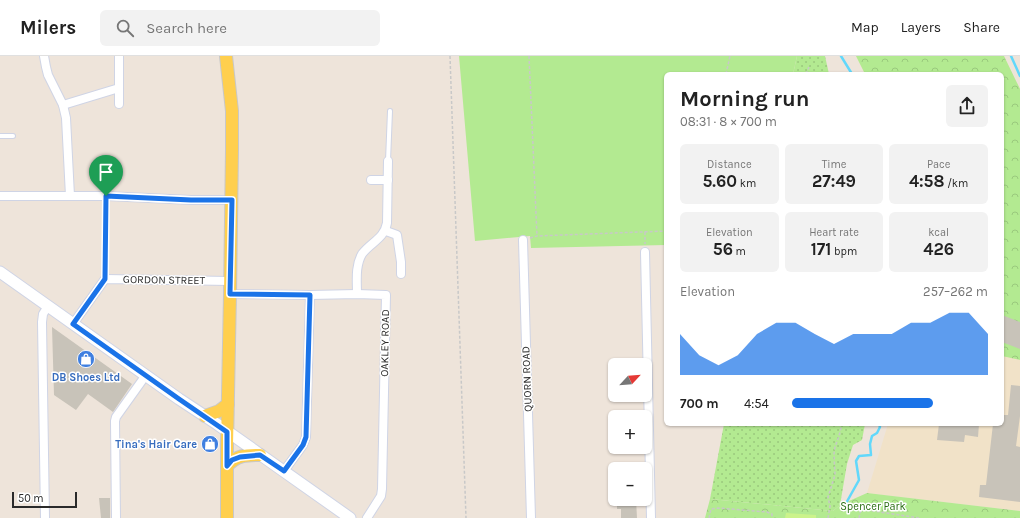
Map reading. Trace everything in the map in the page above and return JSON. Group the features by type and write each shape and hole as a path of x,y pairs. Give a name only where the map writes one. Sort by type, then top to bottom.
{"main road":[{"path":"226,56 232,111 227,518"},
{"path":"0,272 350,518"},
{"path":"205,416 219,411 228,404"},
{"path":"227,466 232,460 240,457 260,455"}],"street":[{"path":"44,56 48,76 63,105 66,118 70,196"},
{"path":"119,56 119,104"},
{"path":"63,105 119,88"},
{"path":"357,294 357,271 362,254 386,231 388,161"},
{"path":"371,180 388,180"},
{"path":"0,196 106,196 191,200 232,200"},
{"path":"386,231 398,235 401,274"},
{"name":"QUORN ROAD","path":"523,240 531,518"},
{"path":"645,252 651,518"},
{"path":"73,324 105,279"},
{"name":"GORDON STREET","path":"105,279 230,281"},
{"name":"OAKLEY ROAD","path":"230,294 386,295 382,489 381,496 367,518"},
{"path":"284,471 303,445 306,437 310,295"},
{"path":"45,518 42,322 43,314 48,306"},
{"path":"116,518 115,421 116,417 146,375"}],"lane":[{"path":"388,161 390,111"},
{"path":"0,136 13,136"}],"path":[{"path":"450,56 466,518"},
{"path":"529,56 537,236 664,231"},
{"path":"726,72 730,56"},
{"path":"807,72 809,67"},
{"path":"105,279 106,196"},
{"path":"645,232 645,252"},
{"path":"828,518 830,506 828,497 834,475 835,447 842,426"},
{"path":"709,518 712,509 718,508 767,512 772,514 772,518"},
{"path":"859,518 861,509 919,518"}],"shaded area":[{"path":"856,56 1004,56 1020,89 1020,511 867,493 887,426 1004,426 1004,72 864,72"}],"green space":[{"path":"459,56 797,56 793,72 664,72 664,245 531,248 530,236 475,241"},
{"path":"797,56 825,56 829,72 793,72"},
{"path":"856,56 1004,56 1020,89 1020,360 1004,356 1004,72 864,72"},
{"path":"724,426 865,426 862,440 853,445 847,464 840,505 833,511 710,499"},
{"name":"Spencer Park","path":"867,493 1020,511 1020,518 705,518 710,499 833,511 840,505"},
{"path":"786,513 816,515 816,518 785,518"}],"building":[{"path":"1004,316 1020,322 1020,349 1004,343"},
{"path":"52,327 132,384 113,412 88,394 76,410 54,395"},
{"path":"1011,385 1020,386 1020,416 1016,446 1020,447 1020,502 979,497 980,485 986,485 993,426 1004,426 1004,415 1008,415"},
{"path":"939,426 979,426 978,437 965,435 964,442 937,440"},
{"path":"99,498 110,498 110,518 101,518"},
{"path":"617,506 636,506 637,518 621,518 621,509 617,509"}],"waterway":[{"path":"841,56 851,72"},
{"path":"1011,56 1020,76"},
{"path":"845,505 859,480 856,461 859,456 871,455 870,444 872,436 877,433 880,426"}],"place":[{"name":"DB Shoes Ltd","path":"86,359"},
{"name":"Tina's Hair Care","path":"210,444"}],"route":[{"path":"106,196 191,200 232,200 230,294 310,295 306,437 303,445 284,471 260,455 240,457 232,460 227,466 227,432 73,324 105,279 106,196"}]}
